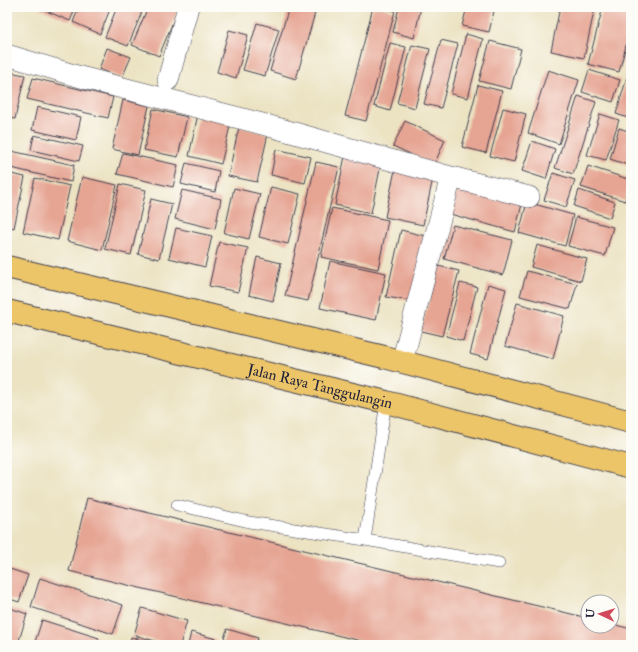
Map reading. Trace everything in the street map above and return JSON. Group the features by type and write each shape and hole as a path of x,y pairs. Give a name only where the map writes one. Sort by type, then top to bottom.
{"highway":[{"path":"7,267 402,362 631,422"},
{"name":"Jalan Raya Tanggulangin","path":"7,311 386,402 631,467"}],"street":[{"path":"168,80 188,7"},
{"path":"7,55 84,78 266,124 451,177 529,197"},
{"path":"402,362 451,177"}],"lane":[{"path":"365,540 386,402"},
{"path":"176,505 249,522 499,563"}],"building":[{"path":"37,7 76,7 70,21"},
{"path":"79,7 111,7 100,34 73,22"},
{"path":"117,7 144,7 128,46 105,37"},
{"path":"148,7 179,7 159,56 132,45"},
{"path":"289,7 315,13 296,79 270,71"},
{"path":"373,7 381,7 395,11 366,121 345,116"},
{"path":"399,7 421,7 414,38 393,32"},
{"path":"467,7 495,7 489,32 462,26"},
{"path":"560,7 595,7 584,58 551,51"},
{"path":"603,7 631,7 631,27 619,72 588,64"},
{"path":"257,23 279,29 265,76 243,70"},
{"path":"229,30 248,35 236,78 217,72"},
{"path":"466,34 483,39 468,98 451,94"},
{"path":"441,40 458,44 441,108 424,104"},
{"path":"490,41 521,49 511,89 479,81"},
{"path":"390,43 406,47 390,111 374,106"},
{"path":"412,45 430,49 415,108 397,103"},
{"path":"107,48 131,57 122,78 99,69"},
{"path":"548,70 579,80 559,144 528,133"},
{"path":"589,70 620,80 613,102 582,92"},
{"path":"9,72 25,75 15,119 7,117 7,81"},
{"path":"627,77 631,78 631,119 616,114"},
{"path":"33,78 113,97 108,118 27,99"},
{"path":"478,85 502,91 486,153 462,147"},
{"path":"578,96 596,102 573,174 555,168"},
{"path":"123,100 149,106 138,155 112,149"},
{"path":"37,107 81,117 76,140 32,130"},
{"path":"503,108 526,114 514,162 490,156"},
{"path":"153,109 187,117 178,157 144,150"},
{"path":"198,114 231,122 221,164 189,156"},
{"path":"600,114 619,120 606,160 587,155"},
{"path":"405,121 445,140 434,165 393,146"},
{"path":"239,127 268,134 257,182 228,176"},
{"path":"619,128 631,132 631,166 610,159"},
{"path":"34,135 83,146 79,161 31,150"},
{"path":"532,141 555,149 546,179 522,171"},
{"path":"276,149 311,157 305,183 271,175"},
{"path":"7,150 74,165 71,182 7,167"},
{"path":"123,153 178,165 173,187 117,174"},
{"path":"345,156 381,164 371,213 335,205"},
{"path":"316,162 339,167 308,301 285,296"},
{"path":"186,163 219,171 215,192 181,184"},
{"path":"588,166 631,180 625,201 581,187"},
{"path":"395,170 433,178 423,225 385,217"},
{"path":"7,173 25,177 14,228 7,226"},
{"path":"553,173 575,180 566,207 544,200"},
{"path":"82,177 117,185 102,250 67,241"},
{"path":"35,178 70,186 58,240 23,232"},
{"path":"459,182 523,200 515,232 450,214"},
{"path":"120,184 146,190 131,255 105,249"},
{"path":"271,187 300,194 288,244 259,237"},
{"path":"234,188 260,194 249,239 224,233"},
{"path":"182,190 221,199 215,229 175,219"},
{"path":"579,190 615,202 610,218 574,206"},
{"path":"151,199 172,204 159,259 138,254"},
{"path":"527,202 573,215 565,246 519,233"},
{"path":"332,208 388,220 378,269 321,257"},
{"path":"576,217 613,227 605,256 568,246"},
{"path":"453,225 512,240 503,275 444,259"},
{"path":"176,228 212,236 205,267 169,258"},
{"path":"401,230 425,236 411,301 386,297"},
{"path":"219,242 248,248 238,292 209,286"},
{"path":"537,245 587,259 581,281 531,267"},
{"path":"257,257 281,263 273,301 249,295"},
{"path":"330,261 386,273 376,320 320,308"},
{"path":"438,266 459,271 442,336 421,331"},
{"path":"527,271 577,284 570,309 520,296"},
{"path":"460,283 477,287 463,341 446,336"},
{"path":"488,284 506,289 488,359 470,354"},
{"path":"517,303 564,316 553,359 505,346"},
{"path":"87,498 580,616 580,634 620,634 620,626 631,629 629,645 378,645 69,571"},
{"path":"7,568 28,575 19,602 7,598"},
{"path":"40,578 123,605 113,634 31,607"},
{"path":"7,607 27,614 18,644 7,640"},
{"path":"142,608 187,621 180,645 169,645 134,635"},
{"path":"42,620 99,638 97,645 34,645"},
{"path":"227,629 258,638 256,645 222,645"},
{"path":"191,632 216,639 214,645 188,645"},
{"path":"131,637 159,645 129,645"}]}
